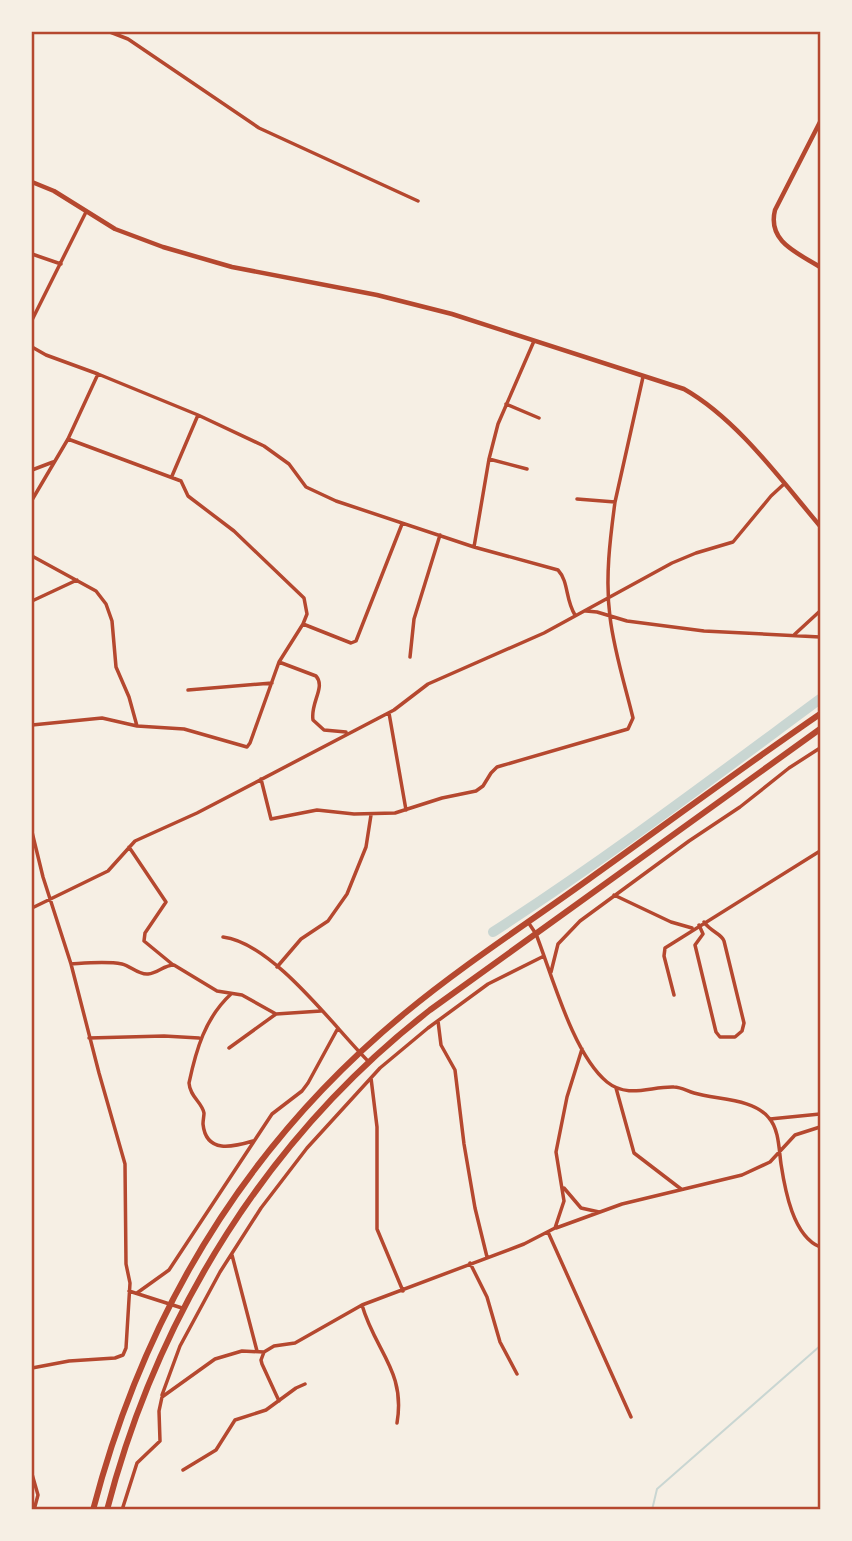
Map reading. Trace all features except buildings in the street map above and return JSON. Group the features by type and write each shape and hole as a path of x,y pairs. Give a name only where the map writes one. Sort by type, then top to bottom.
{"main road":[{"path":"93,1510 123,1409 170,1303 211,1232 257,1166 305,1109 360,1053 423,998 821,713"},
{"path":"107,1510 142,1402 182,1308 223,1237 267,1175 334,1098 412,1024 821,729"},
{"path":"488,951 496,962"},
{"path":"87,1510 97,1496"}],"street":[{"path":"110,32 128,39 259,128 418,201"},
{"path":"821,122 772,220 775,231 789,249 821,267"},
{"path":"32,182 54,191 101,222 130,235 204,260 377,295 452,314 684,389 718,412 821,526"},
{"path":"32,320 86,212"},
{"path":"32,254 61,264"},
{"path":"474,547 489,459 498,424 534,341"},
{"path":"32,347 198,415 264,446 283,458 306,487 363,512 558,570 566,583 568,601 575,615"},
{"path":"32,499 68,439 98,374"},
{"path":"261,779 271,819 317,810 371,815 406,810 480,789 498,767 628,729 633,718 608,597 610,550 615,502 644,375"},
{"path":"506,404 539,418"},
{"path":"172,476 198,415"},
{"path":"32,725 93,718 137,726 184,729 247,747 279,662 307,614 304,598 234,531 188,496 181,481 68,439"},
{"path":"489,459 527,469"},
{"path":"32,470 55,461"},
{"path":"32,908 108,872 129,847 146,835 197,813 389,713 428,684 536,637 672,563 737,540 771,496 784,484"},
{"path":"577,499 615,502"},
{"path":"303,624 351,643 360,637 402,524"},
{"path":"410,657 414,618 440,535"},
{"path":"32,556 96,591 110,612 116,667 129,697 137,726"},
{"path":"32,601 77,579"},
{"path":"584,611 627,621 704,631 821,637"},
{"path":"793,635 821,611"},
{"path":"279,662 316,676 320,681 312,713 318,726 324,730 349,732"},
{"path":"188,690 272,683"},
{"path":"389,713 406,810"},
{"path":"551,974 559,941 580,921 740,807 789,768 821,748"},
{"path":"277,967 301,939 328,921 347,894 366,847 371,815"},
{"path":"32,832 49,898 71,964 127,1174 126,1264 130,1291 126,1348 122,1355 116,1358 69,1361 32,1368"},
{"path":"129,847 166,902 145,933 144,941 174,965 217,991 251,998 276,1014"},
{"path":"674,995 663,951 699,925 821,851"},
{"path":"614,895 671,922 699,925 720,935 724,941 744,1023 742,1031 735,1037 720,1037 716,1032 695,945 703,934 699,925"},
{"path":"528,922 536,934 582,1049 597,1072 616,1088 634,1153 681,1189"},
{"path":"223,937 243,942 277,967 323,1011 370,1063"},
{"path":"122,1510 137,1464 160,1441 159,1411 180,1346 232,1254 285,1174 371,1077 438,1021 488,984 544,956"},
{"path":"71,964 113,963 149,974 167,965 174,965"},
{"path":"232,993 200,1038 189,1083 192,1095 203,1109 205,1132 212,1142 227,1148 255,1140"},
{"path":"229,1048 276,1014 323,1011"},
{"path":"438,1021 441,1045 455,1070 464,1144 487,1257"},
{"path":"137,1293 169,1270 272,1115 308,1083 338,1028"},
{"path":"89,1038 200,1038"},
{"path":"555,1228 562,1210 562,1186 556,1152 567,1097 582,1049"},
{"path":"371,1077 377,1127 377,1229 403,1291"},
{"path":"616,1088 647,1091 676,1087 756,1108 770,1119 775,1128 795,1220 800,1230 821,1247"},
{"path":"770,1119 821,1114"},
{"path":"279,1401 261,1360 264,1352 274,1346 301,1340 362,1305 403,1291 555,1228 622,1204 742,1175 770,1162 795,1135 821,1127"},
{"path":"562,1186 582,1208 601,1212"},
{"path":"548,1232 631,1417"},
{"path":"232,1254 257,1351"},
{"path":"470,1263 487,1297 500,1342 517,1374"},
{"path":"130,1291 182,1308"},
{"path":"362,1305 368,1326 398,1388 400,1408 397,1423"},
{"path":"162,1397 215,1359 242,1351 264,1352"},
{"path":"183,1470 216,1450 235,1420 261,1413 306,1384"},
{"path":"32,1474 38,1495 33,1503 34,1510"}],"waterway":[{"path":"493,932 618,847 820,699"},
{"path":"652,1510 657,1489 820,1346"}]}
